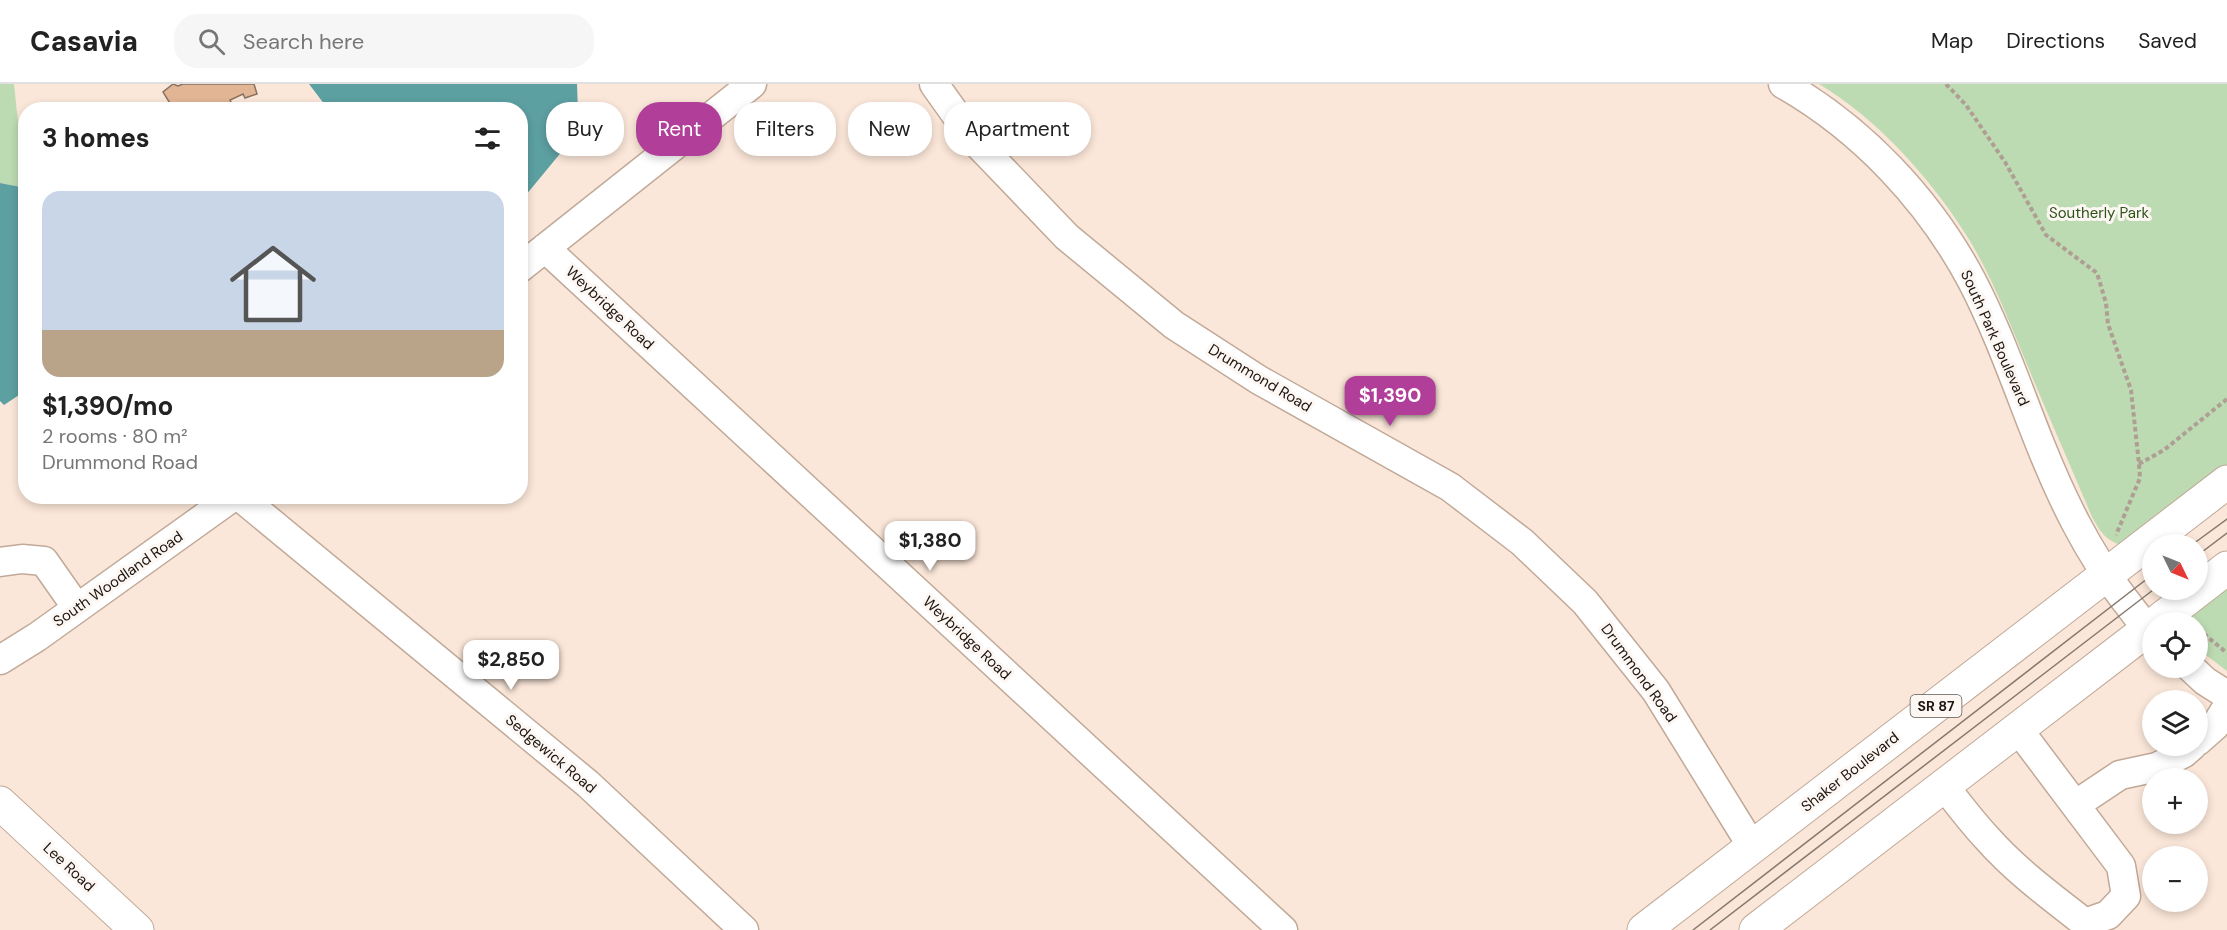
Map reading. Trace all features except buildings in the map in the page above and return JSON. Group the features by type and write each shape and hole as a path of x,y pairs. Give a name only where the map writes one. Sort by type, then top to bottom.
{"main road":[{"name":"Shaker Boulevard","path":"1644,930 2227,482"},
{"path":"2172,612 2227,568"},
{"path":"1756,930 2142,636"},
{"name":"Lee Road","path":"0,803 137,930"}],"street":[{"path":"528,262 752,84"},
{"name":"Drummond Road","path":"934,84 974,140 1067,237 1174,325 1259,380 1450,487 1522,542 1586,602 1656,691 1753,848"},
{"name":"South Park Boulevard","path":"1783,84 1835,119 1894,173 1927,210 1951,244 1990,320 2061,497 2105,575 2142,617"},
{"name":"Weybridge Road","path":"545,248 1283,930"},
{"name":"South Woodland Road","path":"0,660 225,504"},
{"name":"Sedgewick Road","path":"246,504 588,784 744,930"},
{"path":"0,562 22,559 44,561 76,608"},
{"path":"2202,678 2227,694"},
{"path":"2208,732 2215,726 2227,706"},
{"path":"1944,786 1986,838 2020,871 2085,923 2108,915 2126,896 2121,866 2018,729"},
{"path":"2075,805 2120,776 2157,767 2178,756"}],"path":[{"path":"1946,84 1966,105 2005,162 2046,235 2097,273 2106,303 2108,324 2131,390 2140,478 2114,541"},
{"path":"2139,464 2164,450 2227,399"},
{"path":"2208,637 2227,652"}],"green space":[{"path":"0,84 14,84 18,122 18,187 0,183"},
{"name":"Southerly Park","path":"1819,84 2227,84 2227,467 2121,545 2107,538 2092,517 2003,306 1970,241 1940,196 1903,154 1862,115"},
{"path":"2227,582 2227,671 2208,657 2208,612 2193,612"}],"water":[{"path":"309,84 577,84 578,102 546,102 546,156 558,156 528,193 528,102 323,102"},
{"path":"0,183 18,186 18,396 4,405 0,401"}],"tram line":[{"path":"2207,534 2227,519"},
{"path":"2208,547 2227,533"},
{"path":"1693,930 2142,583"},
{"path":"1710,930 2142,598"}]}
